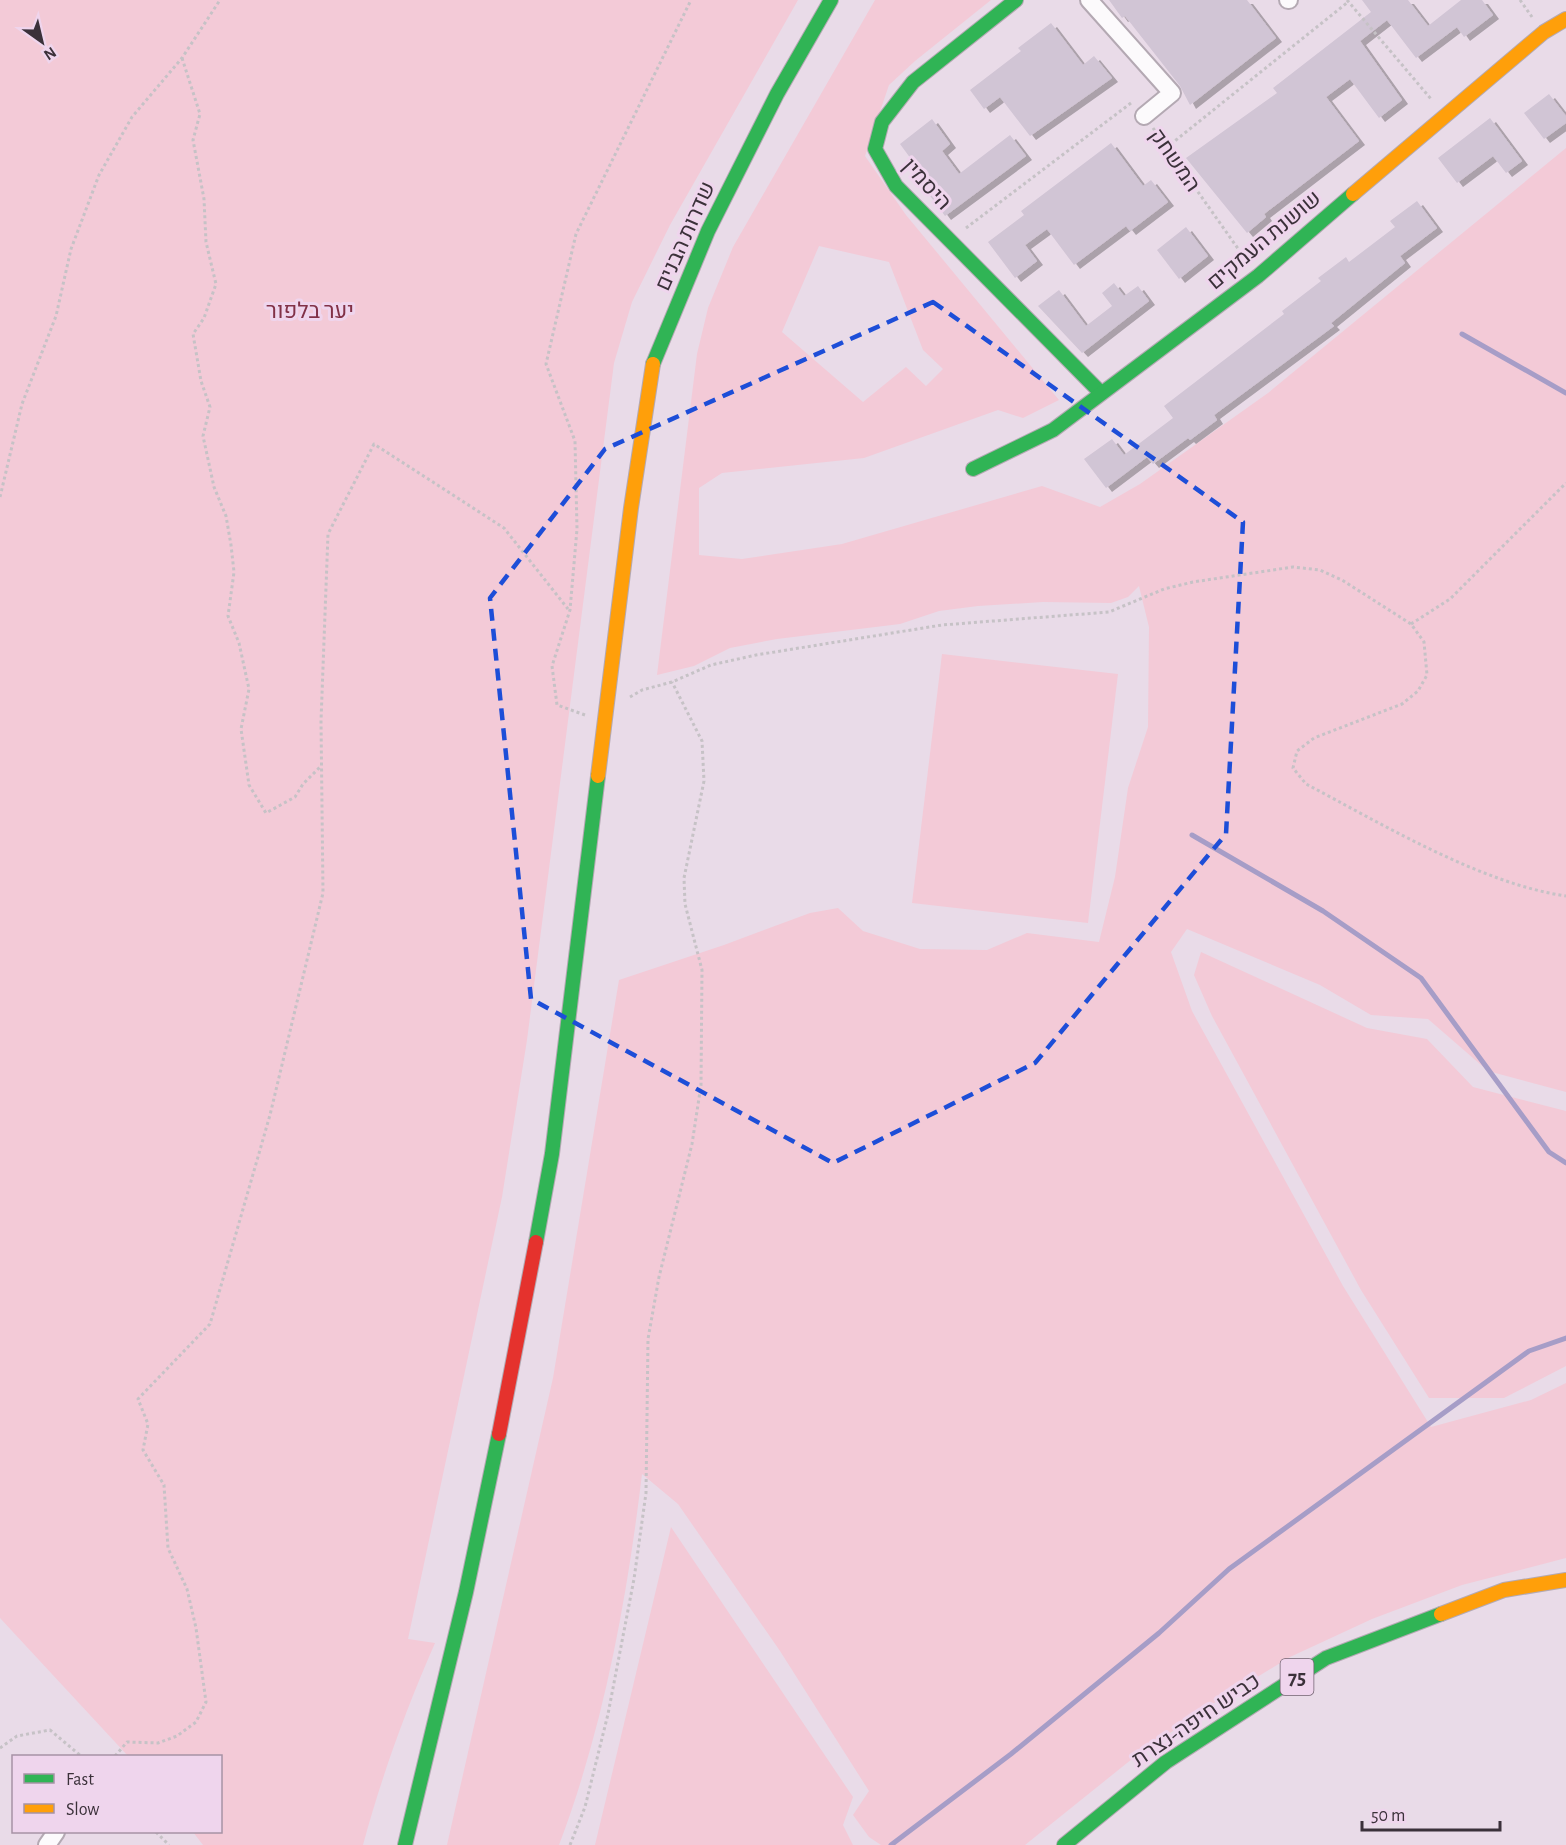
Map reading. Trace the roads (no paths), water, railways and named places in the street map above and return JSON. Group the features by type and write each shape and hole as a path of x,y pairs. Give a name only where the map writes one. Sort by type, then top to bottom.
{"main road":[{"name":"שדרות הבנים","path":"405,1845 468,1581 510,1380 552,1154 631,508 653,364 708,231 777,94 831,0"},
{"name":"היסמין","path":"1016,0 913,82 882,122 875,149 896,186 1101,393"},
{"name":"שושנת העמקים","path":"972,469 1053,430 1258,276 1443,115 1544,32 1566,19"},
{"name":"כביש חיפה-נצרת","path":"1064,1845 1166,1762 1326,1658 1504,1590 1566,1580"}],"street":[{"name":"המשחק","path":"1089,0 1172,93 1144,116"},
{"path":"47,1845 56,1833"}],"waterway":[{"path":"1462,334 1566,393"},
{"path":"1192,835 1323,911 1421,978 1549,1152 1566,1163"},
{"path":"891,1845 1011,1754 1159,1633 1229,1569 1529,1351 1566,1338"}],"park label":[{"name":"יער בלפור","path":"310,311"}]}
